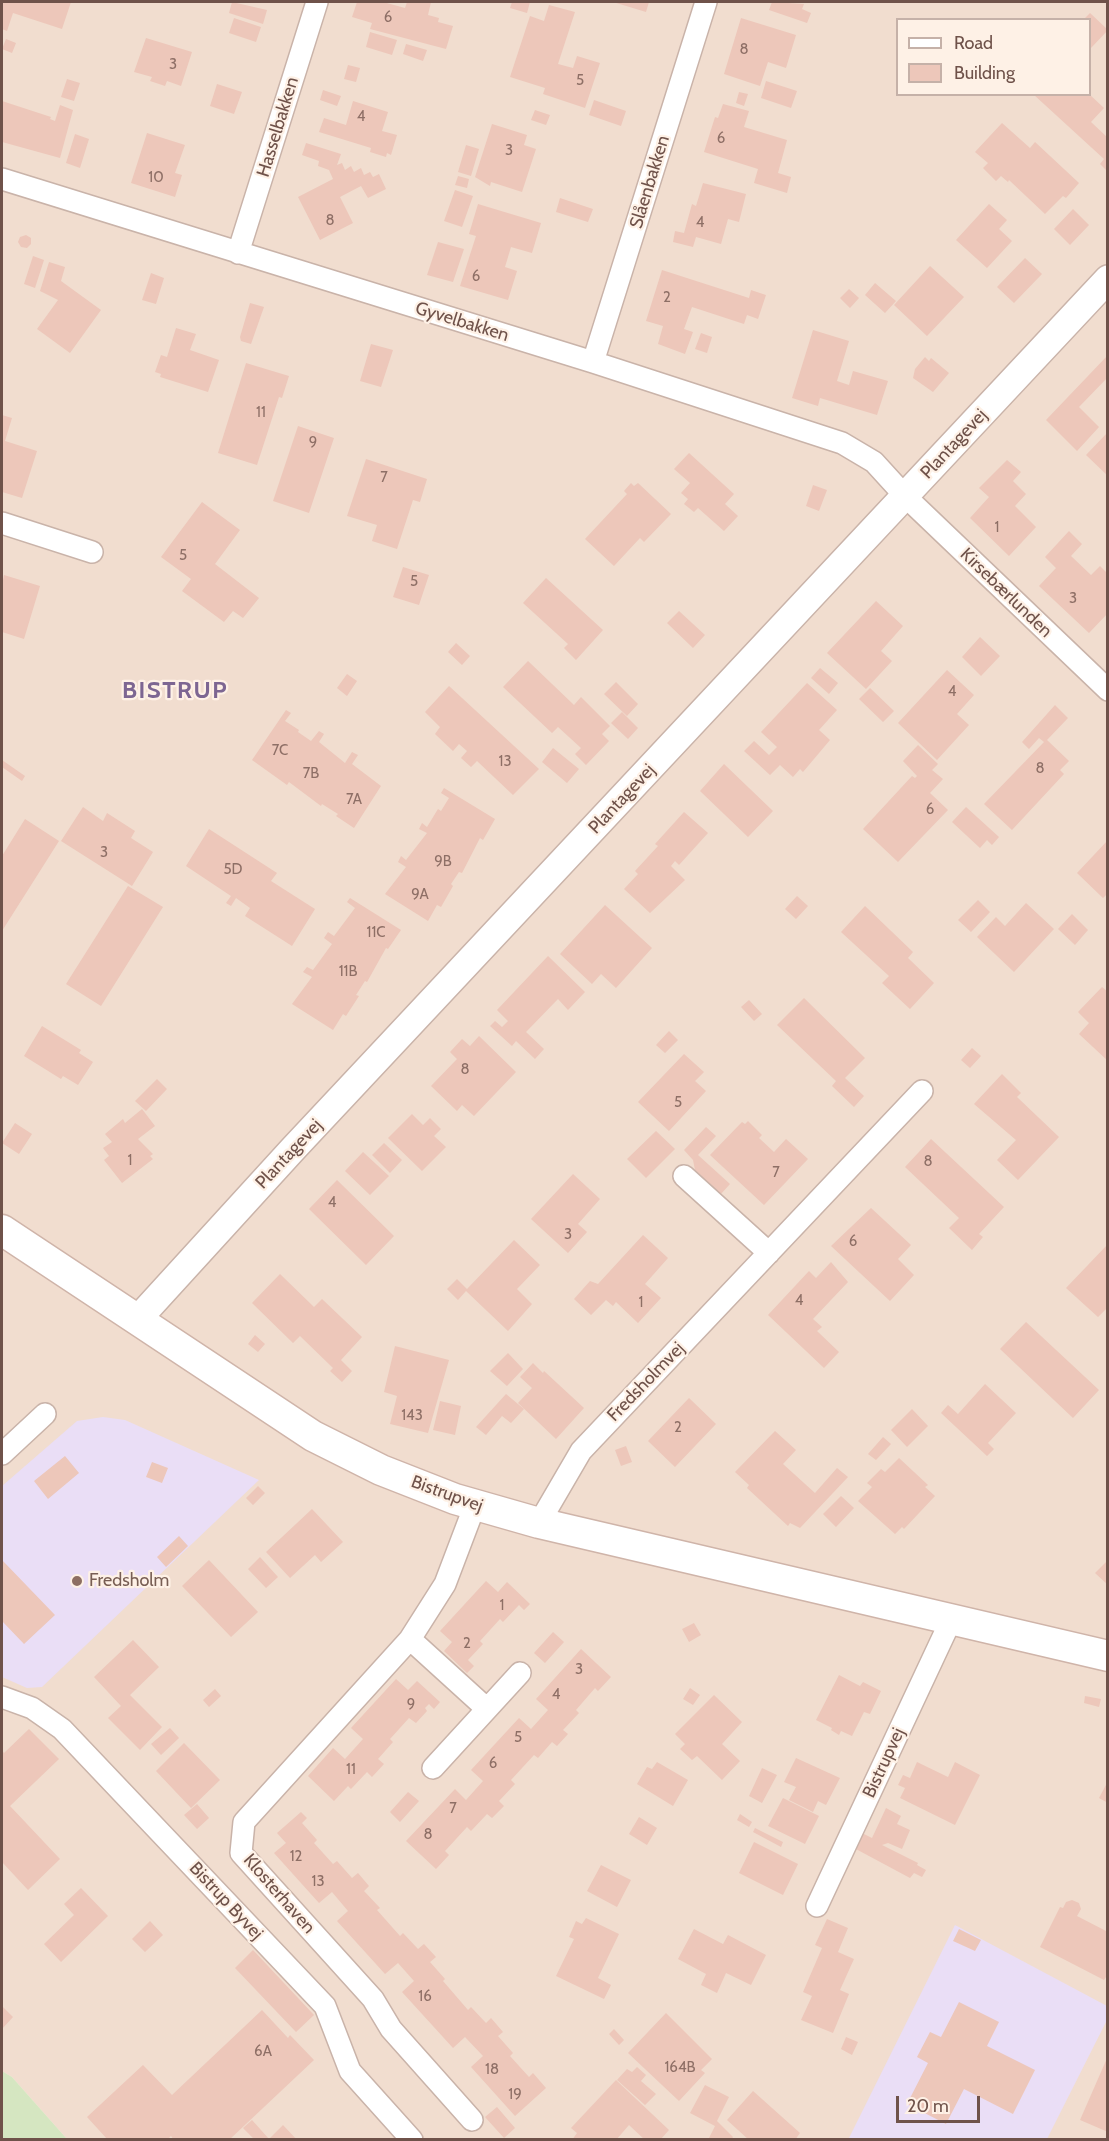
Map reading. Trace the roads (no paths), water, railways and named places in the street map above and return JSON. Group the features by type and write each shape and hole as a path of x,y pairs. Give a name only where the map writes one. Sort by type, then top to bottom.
{"main road":[{"name":"Bistrupvej","path":"2,1230 313,1436 381,1470 475,1505 539,1523 1107,1656"}],"street":[{"name":"Hasselbakken","path":"238,253 317,2"},
{"name":"Slåenbakken","path":"593,362 706,2"},
{"name":"Gyvelbakken","path":"2,179 593,362 842,443 874,462 905,496"},
{"name":"Plantagevej","path":"137,1320 293,1149 1107,279"},
{"name":"Kirsebærlunden","path":"905,496 1107,690"},
{"path":"2,523 92,552"},
{"name":"Fredsholmvej","path":"539,1523 581,1451 922,1091"},
{"path":"684,1176 769,1253"},
{"path":"2,1454 45,1414"},
{"name":"Klosterhaven","path":"472,2120 391,2029 373,1999 241,1853 244,1822 410,1639 445,1584 475,1505"},
{"name":"Bistrupvej","path":"817,1906 951,1620"},
{"path":"410,1639 487,1709"},
{"path":"433,1768 520,1673"},
{"name":"Bistrup Byvej","path":"2,1697 32,1708 62,1729 325,2006 350,2071 412,2139"}],"place":[{"name":"Fredsholm","path":"77,1581"}],"district":[{"name":"BISTRUP","path":"175,691"}]}
